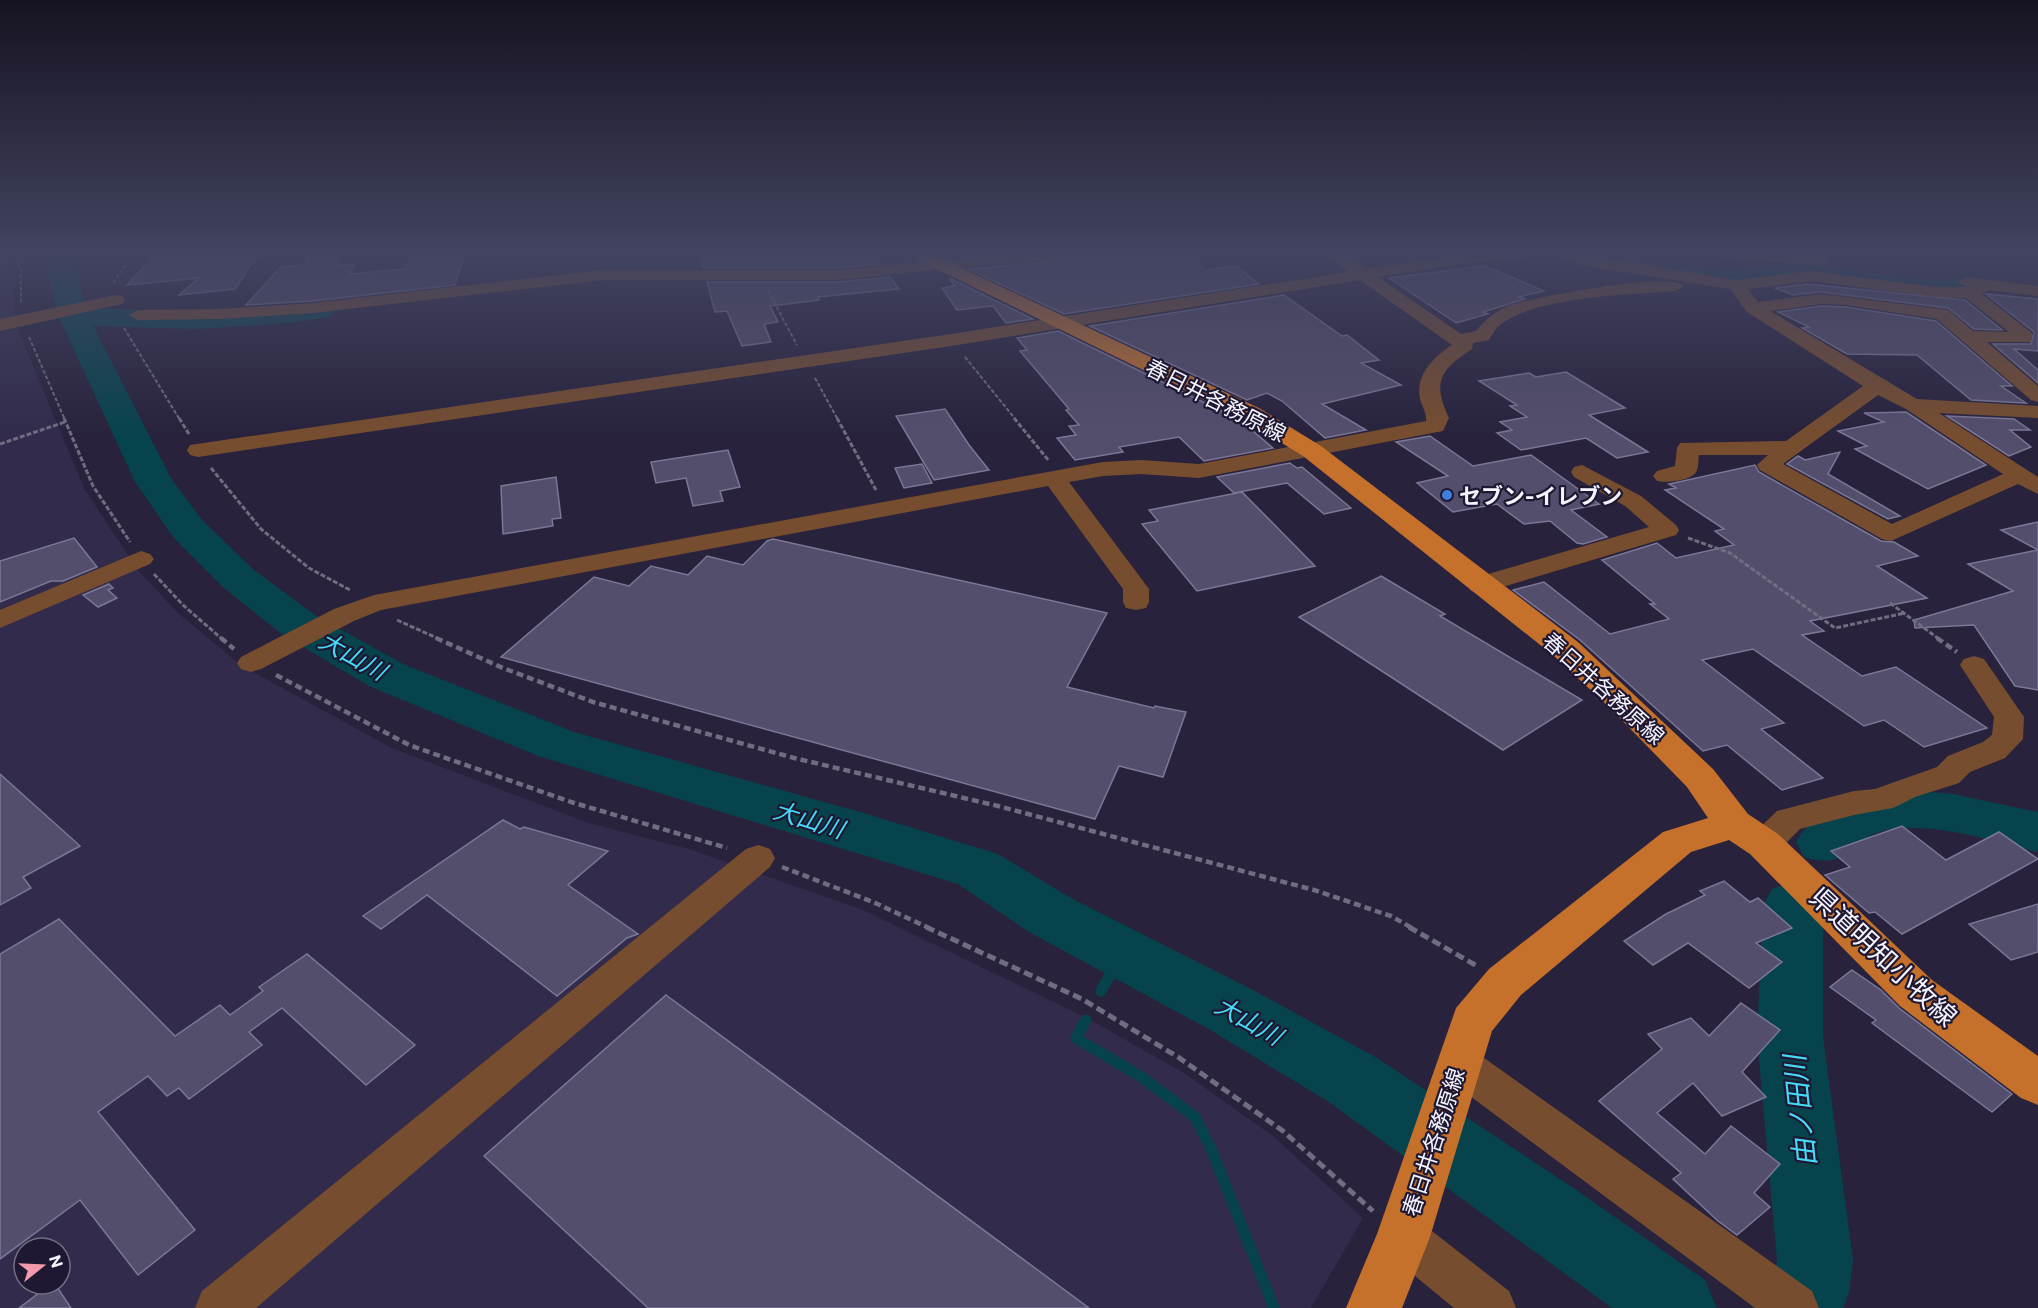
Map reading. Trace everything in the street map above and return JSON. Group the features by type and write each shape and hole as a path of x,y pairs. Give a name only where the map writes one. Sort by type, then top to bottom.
{"main road":[{"name":"春日井各務原線","path":"1040,313 1250,413 1312,451 1480,585 1566,650 1621,699 1700,778 1749,834"},
{"name":"春日井各務原線","path":"1374,1308 1403,1237 1472,1022 1505,982 1677,842 1749,834"},
{"name":"県道明知小牧線","path":"1749,834 1916,993 2038,1083"}],"street":[{"path":"0,325 48,313"},
{"path":"131,319 234,313"},
{"path":"198,450 951,340 1116,313"},
{"path":"251,663 344,615 374,603 1102,469 1141,467 1199,471 1435,426 1438,418 1427,392 1431,377 1448,356 1465,345 1418,313"},
{"path":"1457,340 1482,336 1485,327 1503,313"},
{"path":"1761,313 1877,386 1913,405 2029,481"},
{"path":"1937,313 1942,314 2038,396"},
{"path":"1968,336 2024,338 2024,334 2002,313"},
{"path":"2009,369 2038,370"},
{"path":"1877,386 1768,465 1891,534 2029,481"},
{"path":"1913,405 2038,412"},
{"path":"1665,476 1686,470 1688,448 1790,448"},
{"path":"1582,472 1633,501 1667,530"},
{"path":"1058,477 1136,589 1136,602"},
{"path":"1480,585 1667,530"},
{"path":"0,620 141,559"},
{"path":"1749,834 1854,802 1881,800 1903,789 1948,775 1959,764 1994,750 2007,739 2009,717 1974,665"},
{"path":"219,1308 758,858"},
{"path":"1458,1063 1782,1299"},
{"path":"1403,1237 1492,1308"}],"path":[{"path":"26,313 65,422 93,486 141,559 183,605 251,663 409,745 571,802 758,858 873,902 1082,999 1178,1057 1283,1131 1403,1237"},
{"path":"781,313 886,508"},
{"path":"131,319 198,450 261,529 309,568 374,603 398,620 503,668 593,702 794,758 998,806 1314,890 1391,916 1505,982"},
{"path":"951,340 1058,477"},
{"path":"0,444 65,422"},
{"path":"1667,530 1730,553 1835,628 1905,613"},
{"path":"1890,603 1974,665"}],"shaded area":[{"path":"0,313 15,313 15,323 84,488 137,569 178,613 242,666 392,748 589,823 689,849 863,910 1087,1018 1184,1073 1273,1136 1363,1218 1311,1308 0,1308"}],"building":[{"path":"728,313 774,313 778,322 764,324 771,342 742,346"},
{"path":"998,313 1021,313 1033,319 1006,323"},
{"path":"1171,313 1310,313 1342,336 1347,335 1379,360 1361,363 1401,385 1322,404 1366,430 1325,438 1282,401 1267,393 1247,400 1090,326"},
{"path":"1441,313 1488,314 1456,323"},
{"path":"1780,313 1885,313 1936,321 2012,386 2001,386 2026,403 1971,400 1917,355 1847,354 1802,328 1809,327"},
{"path":"1954,313 1981,313 2002,330 1974,329"},
{"path":"2010,313 2038,313 2038,351 2014,349 2038,370 2038,383 1993,344 2031,344 2034,332"},
{"path":"1058,331 1240,420 1273,448 1204,461 1179,437 1119,447 1123,452 1075,460 1057,438 1076,435 1069,426 1079,425 1066,410 1069,409 1020,351 1027,350 1017,338"},
{"path":"1566,372 1625,408 1589,415 1648,452 1617,458 1586,438 1521,450 1497,433 1512,430 1500,422 1527,417 1510,406 1517,405 1479,381 1529,373 1536,377"},
{"path":"945,409 989,470 934,480 896,416"},
{"path":"1906,412 1986,465 1928,489 1855,449 1867,446 1838,431 1884,422 1864,413"},
{"path":"1947,416 2014,419 2030,430 2010,430 2031,447 2009,456"},
{"path":"1430,436 1473,466 1531,455 1599,504 1571,510 1607,537 1583,544 1577,543 1550,521 1524,524 1497,504 1453,512 1417,483 1448,476 1396,442"},
{"path":"728,450 740,487 720,491 723,501 693,506 686,478 656,483 651,462"},
{"path":"1840,452 1828,474 1900,516 1888,519 1787,464 1798,456 1805,460"},
{"path":"1290,463 1297,468 1302,467 1351,508 1324,514 1287,483 1234,493 1217,477"},
{"path":"922,464 932,483 904,488 895,468"},
{"path":"1755,465 1759,472 1881,541 1894,542 1918,556 1877,566 1927,598 1810,621 1824,631 1802,635 1862,676 1896,667 1987,728 1924,747 1884,720 1864,726 1753,649 1702,660 1784,723 1761,729 1823,778 1782,790 1727,745 1703,751 1580,640 1513,590 1544,582 1610,634 1669,619 1650,604 1655,604 1602,560 1657,543 1676,558 1734,545 1715,531 1724,529 1665,490 1676,488 1669,484"},
{"path":"556,477 561,518 552,519 553,526 503,534 501,486"},
{"path":"1242,492 1315,566 1197,591 1142,524 1158,521 1149,510"},
{"path":"2038,522 2038,550 2001,530"},
{"path":"74,538 97,567 63,581 51,581 0,602 0,561"},
{"path":"773,539 1107,613 1067,687 1154,708 1155,706 1186,712 1163,777 1119,766 1095,819 501,657 594,577 629,586 651,566 688,575 707,556 743,565 767,541"},
{"path":"2038,550 2038,690 2015,686 1974,625 1915,628 1914,620 2013,591 1968,564"},
{"path":"1381,576 1445,614 1440,616 1582,700 1503,750 1299,617"},
{"path":"109,584 113,588 108,590 117,598 98,607 83,595"},
{"path":"0,774 80,846 23,877 31,888 0,905"},
{"path":"503,820 520,829 524,827 608,851 568,885 638,934 627,938 557,996 427,895 381,929 363,916"},
{"path":"1902,826 1946,860 1999,832 2038,859 1902,934 1875,912 1869,913 1825,875 1850,867 1831,851"},
{"path":"1724,881 1750,902 1758,898 1792,928 1756,943 1782,962 1749,988 1688,943 1653,965 1624,941 1666,914 1705,895 1700,891"},
{"path":"2038,904 2038,952 2011,960 1969,924"},
{"path":"59,919 175,1036 220,1005 230,1015 263,991 259,987 307,954 415,1045 366,1085 282,1008 249,1032 262,1045 189,1099 179,1088 167,1096 148,1076 98,1112 195,1230 138,1275 80,1200 31,1236 12,1236 12,1250 0,1259 0,954"},
{"path":"1852,970 1881,990 1899,1008 2012,1094 1992,1112 1872,1023 1876,1020 1830,987"},
{"path":"666,995 1089,1308 648,1308 484,1156"},
{"path":"1741,1003 1780,1030 1742,1072 1766,1097 1722,1116 1693,1083 1657,1113 1705,1154 1731,1126 1780,1164 1754,1193 1770,1207 1737,1235 1718,1221 1673,1179 1681,1173 1599,1101 1662,1049 1648,1034 1691,1018 1709,1036"},
{"path":"35,1296 63,1296 71,1308 19,1308"}],"waterway":[{"path":"73,315 196,320 299,313"},
{"name":"大山川","path":"73,315 154,482 188,529 239,579 299,625 386,675 556,744 860,832 978,869 1050,915 1230,1009 1353,1080 1549,1215 1677,1308"},
{"name":"由ノ田川","path":"1824,842 1862,817 1887,810 1908,809 1953,813 2038,832"},
{"name":"由ノ田川","path":"1793,905 1790,1037 1815,1260 1810,1293 1793,1308"},
{"path":"1101,991 1122,953"},
{"path":"1086,1020 1076,1038 1143,1078 1195,1117 1212,1151 1274,1308"}],"place":[{"name":"セブン-イレブン","path":"1447,495"}]}
